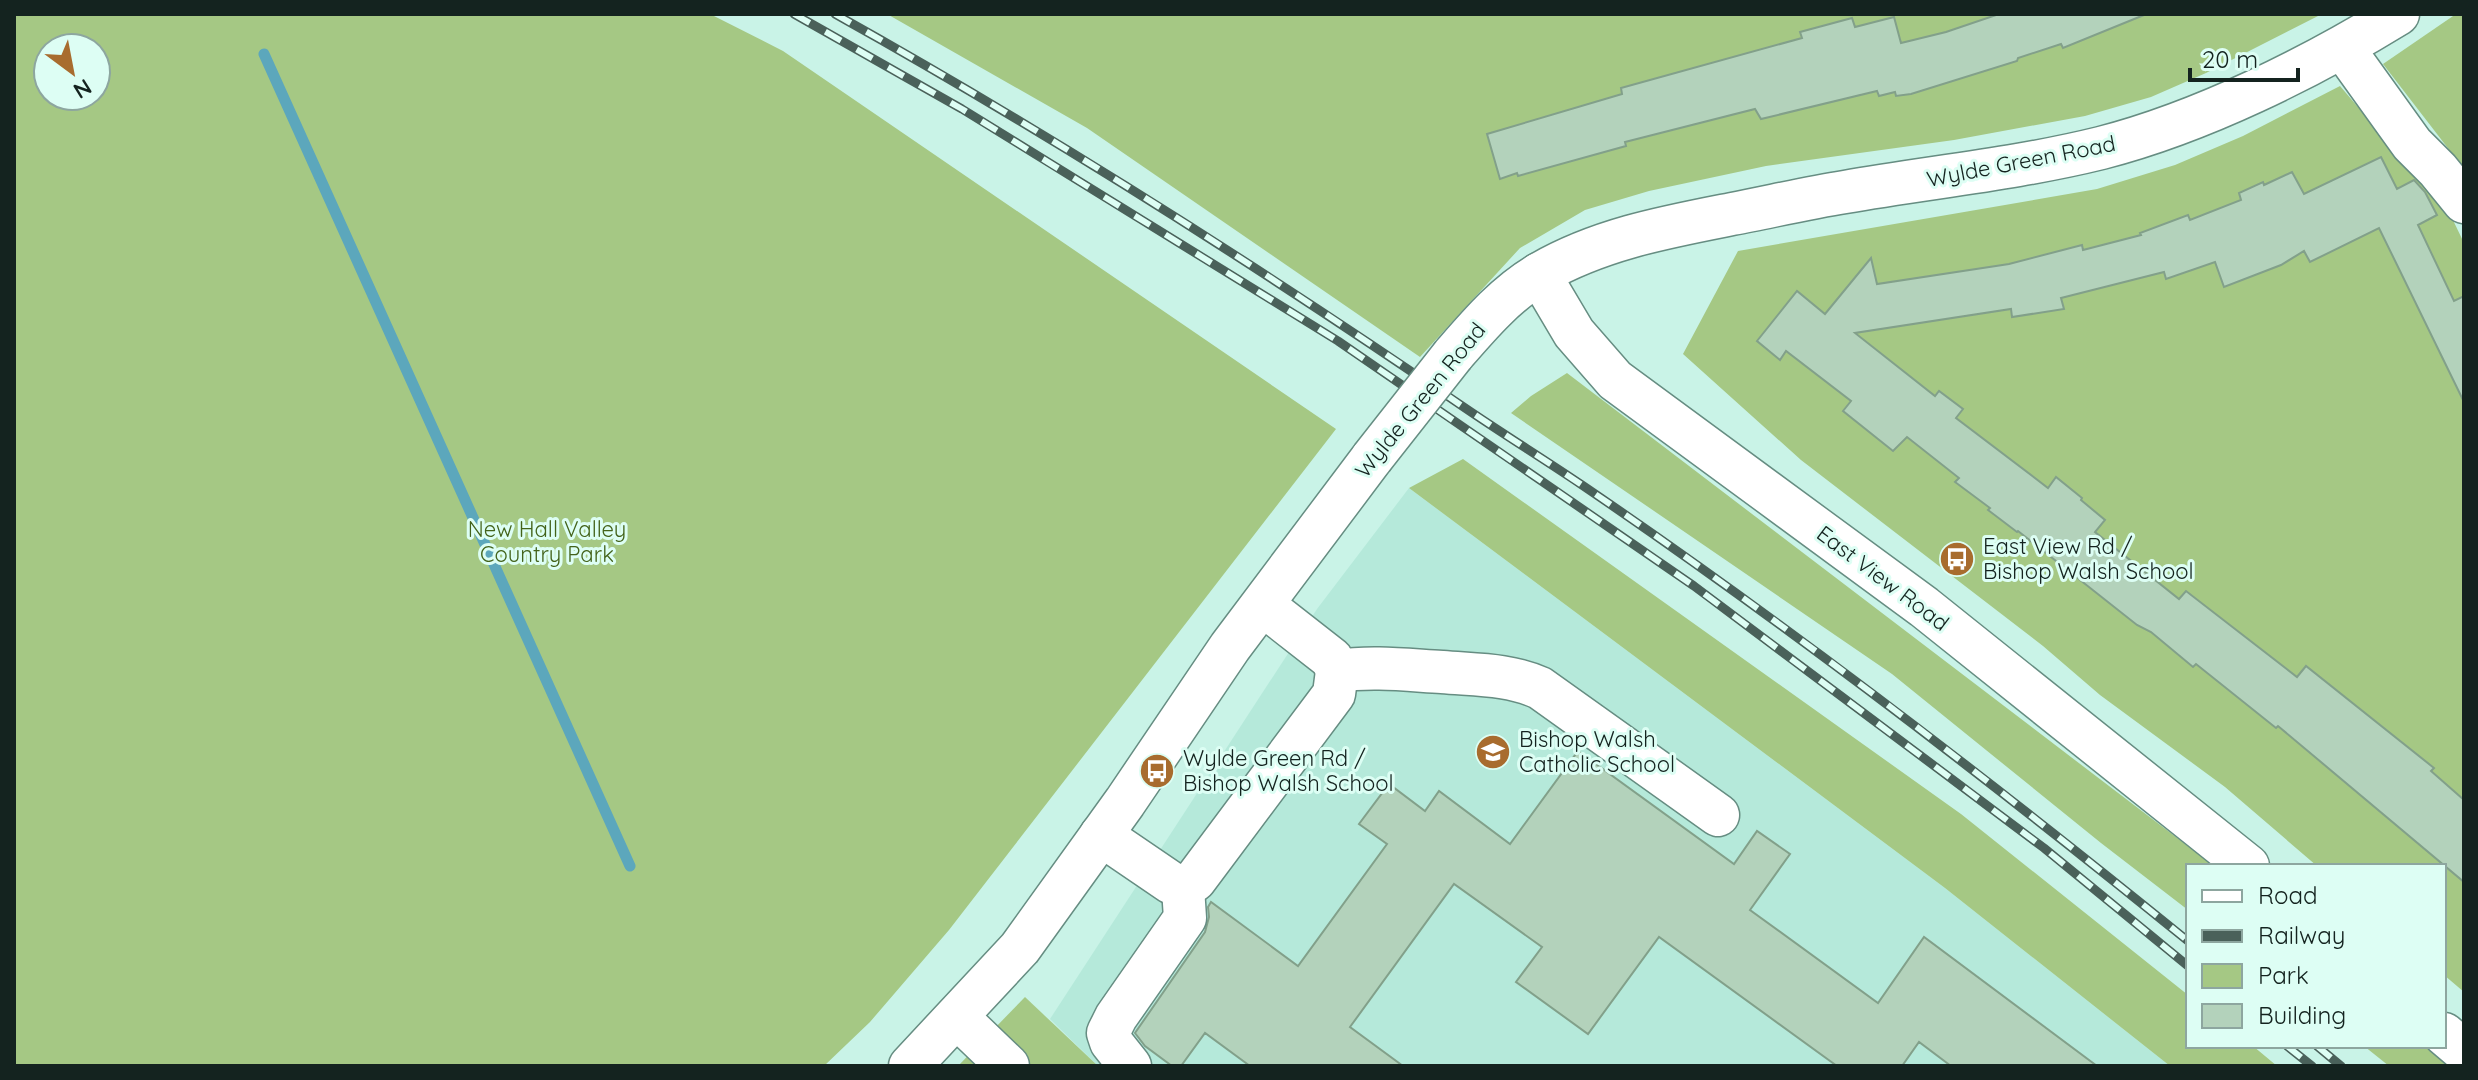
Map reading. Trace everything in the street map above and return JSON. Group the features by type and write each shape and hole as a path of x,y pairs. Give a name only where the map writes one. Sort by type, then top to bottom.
{"street":[{"name":"Wylde Green Road","path":"910,1066 1020,948 1222,659 1453,355 1493,310 1539,274 1585,251 1656,229 1845,192 2003,170 2102,148 2181,124 2343,48 2398,14"},
{"path":"2343,48 2412,144 2464,202"},
{"name":"East View Road","path":"1539,274 1574,333 1615,380 1924,607 2245,864"},
{"path":"1183,888 1195,880 1334,694 1337,671 1332,659 1263,605"},
{"path":"1337,671 1367,667 1498,676 1524,681 1540,688 1718,815"},
{"path":"1101,835 1183,888"},
{"path":"1130,1066 1111,1042 1108,1033 1185,918 1183,888"},
{"path":"957,1017 1008,1066"},
{"path":"2446,1036 2464,1051"}],"shaded area":[{"name":"Bishop Walsh Catholic School","path":"1409,488 1945,888 2170,1066 1098,1066 1050,1019 1317,609"}],"green space":[{"name":"New Hall Valley Country Park","path":"14,14 710,14 783,51 1336,429 949,930 870,1022 824,1066 14,1066"},
{"path":"887,14 2322,14 2206,73 2151,97 2085,116 1954,140 1766,166 1649,191 1585,210 1520,248 1420,357 1087,128"},
{"path":"2456,14 2464,14 2464,169 2383,64"},
{"path":"2340,86 2451,216 2464,243 2464,992 2446,977 2446,864 2315,864 2225,787 2100,695 2043,646 1801,460 1683,354 1738,251 2097,189 2175,165 2243,136"},
{"path":"1567,373 2211,864 2186,864 2186,908 1892,674 1511,413"},
{"path":"1463,459 1961,814 2186,993 2186,1048 2255,1048 2277,1066 2170,1066 1945,888 1409,488"},
{"path":"1025,997 1098,1066 958,1066"},
{"path":"2366,1048 2428,1048 2449,1066 2389,1066"}],"building":[{"path":"1999,14 2144,15 2063,48 2061,44 1911,94 1896,96 1895,92 1879,96 1877,91 1761,119 1755,109 1625,142 1626,146 1518,176 1517,173 1500,179 1487,134 1622,94 1621,88 1802,38 1800,32 1852,18 1855,27 1894,17 1901,43"},
{"path":"2381,157 2397,189 2414,180 2425,192 2437,215 2418,225 2454,301 2464,296 2464,402 2379,228 2310,262 2304,251 2281,265 2224,287 2215,262 2166,279 2164,272 2061,298 2064,309 2012,317 2011,309 1855,333 1935,396 1939,391 1963,409 1956,418 2048,488 2056,477 2082,498 2105,520 2095,532 2179,599 2186,591 2297,677 2306,666 2434,768 2431,771 2464,800 2464,882 2278,726 2276,728 2196,664 2193,667 1988,510 1990,508 1955,482 1959,478 1907,437 1893,451 1843,411 1851,401 1786,351 1780,360 1757,341 1797,291 1825,314 1871,258 1877,284 2009,264 2082,245 2083,250 2141,235 2188,215 2190,220 2241,200 2239,193 2292,172 2304,194"},
{"path":"1578,751 1734,864 1757,831 1790,854 1750,910 1878,1003 1924,937 2097,1066 1951,1066 1919,1042 1902,1066 1837,1066 1659,937 1588,1034 1516,982 1542,947 1454,884 1350,1027 1403,1066 1250,1066 1205,1033 1181,1066 1172,1066 1145,1046 1135,1033 1205,932 1211,902 1298,966 1387,844 1359,824 1389,784 1425,811 1439,791 1510,844"}],"waterway":[{"path":"264,54 630,866"}],"railway":[{"path":"794,14 962,109 1338,341 1694,586 2044,848 2186,964"},
{"path":"835,14 998,108 1158,206 1316,307 1582,485 1890,707 2186,939"},
{"path":"2290,1048 2312,1066"},
{"path":"2319,1048 2341,1066"}],"place":[{"name":"East View Rd / Bishop Walsh School","path":"1957,559"},
{"name":"Bishop Walsh Catholic School","path":"1493,752"},
{"name":"Wylde Green Rd / Bishop Walsh School","path":"1157,771"}]}
